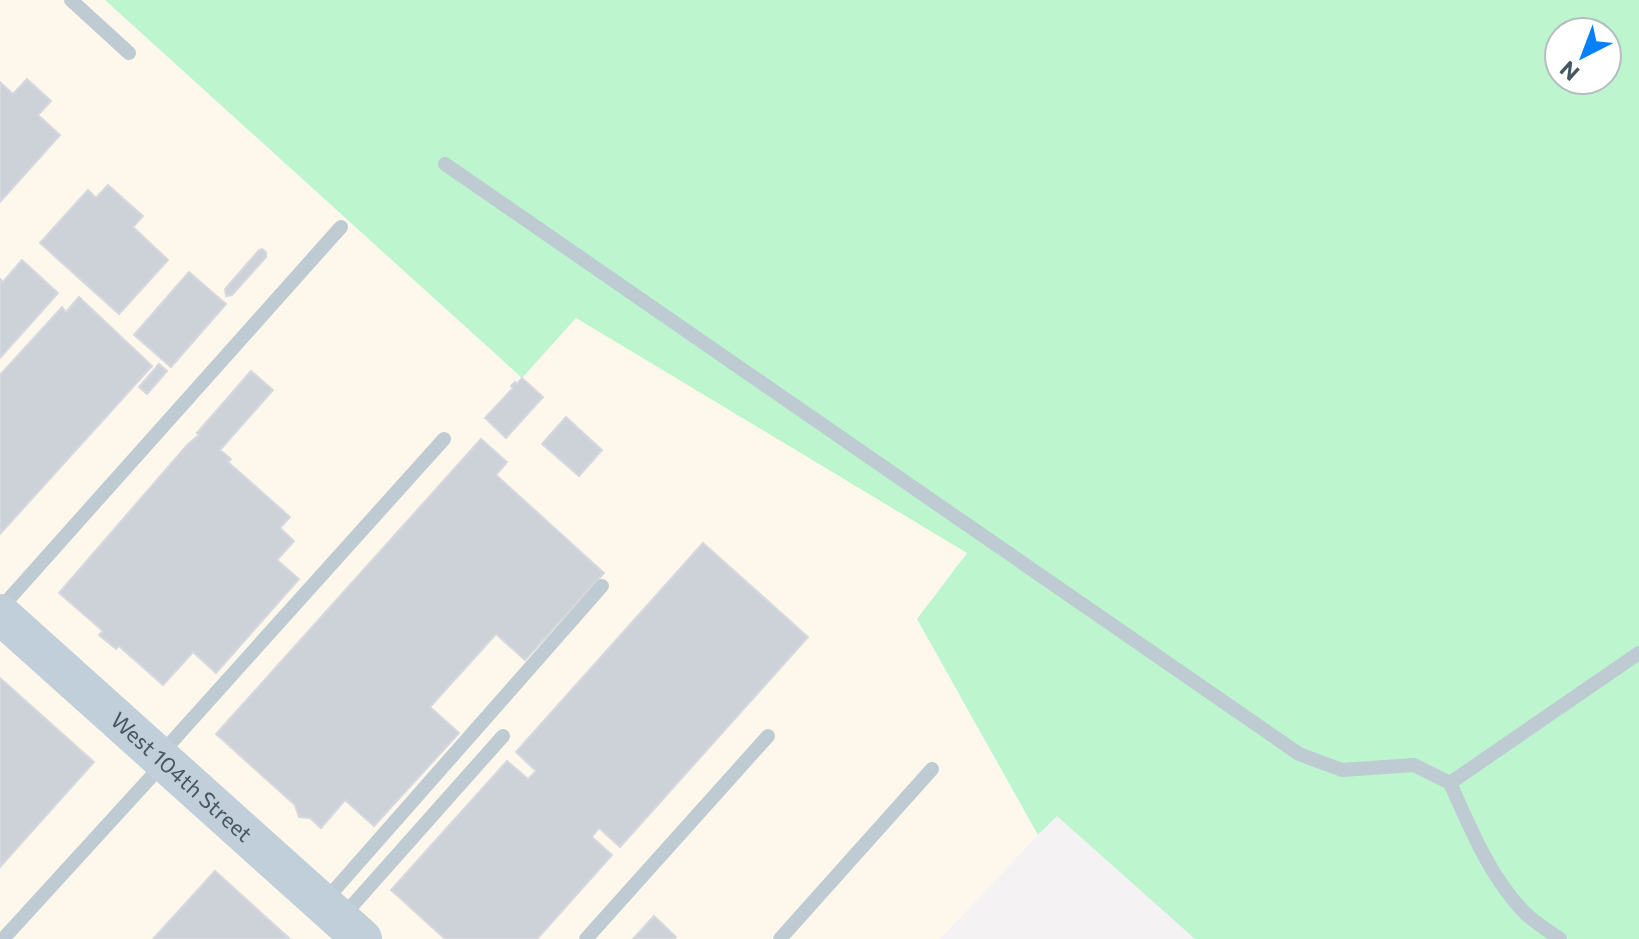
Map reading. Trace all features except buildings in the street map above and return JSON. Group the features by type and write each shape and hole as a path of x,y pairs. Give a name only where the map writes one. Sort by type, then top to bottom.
{"street":[{"name":"West 104th Street","path":"0,611 342,921"}],"lane":[{"path":"71,0 129,53"},
{"path":"445,164 1299,754 1342,770 1414,765 1450,783 1478,845 1501,885 1527,915 1560,939"},
{"path":"0,611 341,227"},
{"path":"3,939 444,439"},
{"path":"342,921 602,586"},
{"path":"1450,783 1639,653"},
{"path":"342,921 503,736"},
{"path":"586,939 768,736"},
{"path":"780,939 932,769"}],"shaded area":[{"path":"0,0 105,0 522,378 576,317 968,553 917,619 1038,835 940,939 0,939"}],"green space":[{"path":"105,0 1639,0 1639,939 1195,939 1057,816 1038,835 917,619 967,553 576,318 522,378"}]}
